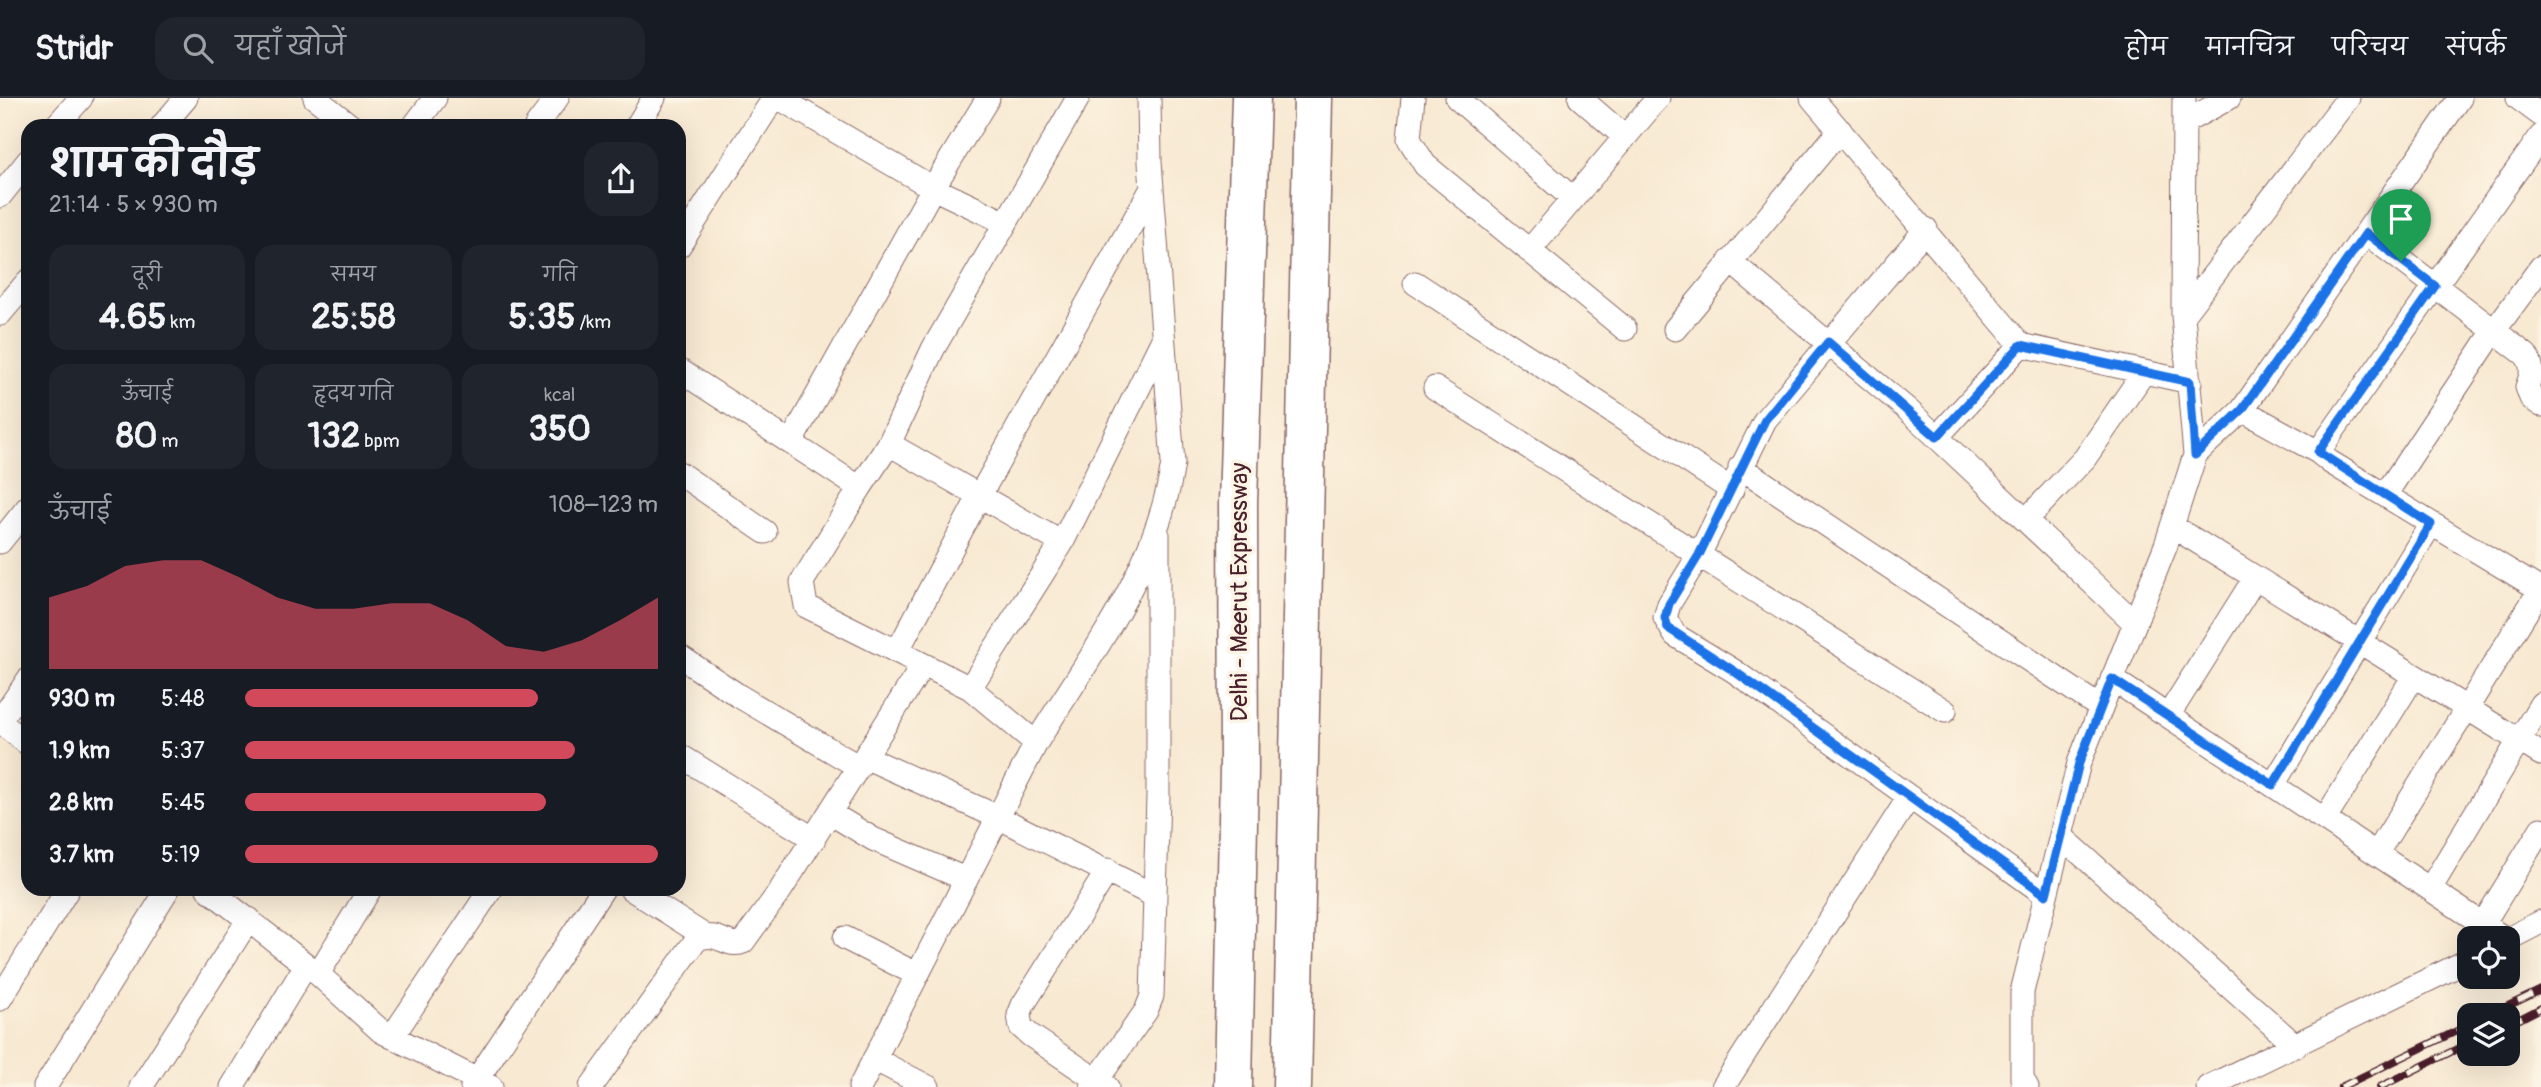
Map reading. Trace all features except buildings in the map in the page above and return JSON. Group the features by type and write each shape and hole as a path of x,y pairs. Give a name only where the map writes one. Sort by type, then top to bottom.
{"highway":[{"name":"Delhi - Meerut Expressway","path":"1233,1087 1239,769 1238,503 1251,98"},
{"path":"1292,1087 1313,98"}],"street":[{"path":"62,119 81,98"},
{"path":"168,119 186,98"},
{"path":"315,98 342,119"},
{"path":"419,119 435,98"},
{"path":"541,119 557,98"},
{"path":"641,119 654,98"},
{"path":"686,235 774,98"},
{"path":"779,98 933,188 1006,223"},
{"path":"791,442 933,188 988,98"},
{"path":"1036,743 970,688 806,606 802,582 889,444 933,349 1078,98"},
{"path":"860,1087 1036,743 1123,603 1158,525 1172,463 1152,188 1149,98"},
{"path":"1413,98 1409,139 1419,158 1625,329"},
{"path":"1457,98 1573,199"},
{"path":"1580,98 1625,137"},
{"path":"1530,251 1658,98"},
{"path":"1813,98 2021,345 2190,382"},
{"path":"2027,1087 2022,1079 2022,992 2079,763 2172,526 2195,455 2183,315 2184,98"},
{"path":"2185,122 2229,98"},
{"path":"2183,315 2348,98"},
{"path":"2195,455 2242,410 2460,98"},
{"path":"2518,98 2541,115"},
{"path":"1675,329 1840,130"},
{"path":"2318,452 2541,136"},
{"path":"0,196 21,170"},
{"path":"897,652 980,495 1152,188"},
{"path":"1926,229 1828,342 1765,420 1699,555 1669,604 1665,618 1668,628 1734,671 1908,799 2046,895"},
{"path":"2366,233 2526,355 2532,364 2532,375 2527,387 2530,398 2541,405"},
{"path":"1730,261 1937,437 2135,623"},
{"path":"2385,495 2494,331 2541,267"},
{"path":"1415,284 1732,490"},
{"path":"0,314 21,289"},
{"path":"970,688 1062,543 1163,339"},
{"path":"1937,437 2021,345"},
{"path":"2026,520 2099,441 2144,372"},
{"path":"686,374 860,488"},
{"path":"1435,388 1945,711"},
{"path":"2242,410 2318,452 2541,590 2377,853"},
{"path":"889,444 1062,543"},
{"path":"1740,467 2101,708"},
{"path":"686,478 765,532"},
{"path":"0,542 21,516"},
{"path":"2273,785 2431,524"},
{"path":"1108,870 1019,1015 1021,1027 1030,1035 1099,1084 1146,1011 1152,996 1158,525"},
{"path":"2172,526 2541,754"},
{"path":"2168,716 2255,578"},
{"path":"686,661 739,696 862,762 998,817 1155,896"},
{"path":"591,1087 674,966 697,939 716,935 733,944 743,942 814,839 923,665"},
{"path":"2325,819 2414,677"},
{"path":"2112,679 2486,926"},
{"path":"21,690 0,722 21,738"},
{"path":"2430,889 2541,704"},
{"path":"686,766 814,839"},
{"path":"1723,1087 1908,799"},
{"path":"830,813 873,839 965,879"},
{"path":"2483,924 2541,829"},
{"path":"2061,836 2296,1045"},
{"path":"0,999 64,896"},
{"path":"46,1087 164,896"},
{"path":"232,1087 365,896"},
{"path":"392,1037 486,896"},
{"path":"232,897 249,919 312,969 381,1031 480,1085 599,896"},
{"path":"642,896 705,936"},
{"path":"141,1087 249,919"},
{"path":"2520,932 2541,922"},
{"path":"845,938 916,974"},
{"path":"2208,1087 2457,966"},
{"path":"874,1059 928,1087"}],"railway":[{"path":"2514,1003 2541,990"},
{"path":"2520,1019 2541,1008"},
{"path":"2341,1087 2457,1031"},
{"path":"2380,1087 2457,1049"}],"route":[{"path":"2366,233 2401,261 2435,286 2318,452 2431,524 2273,785 2112,679 2079,763 2046,895 1900,793 1734,671 1668,628 1665,618 1669,604 1699,555 1765,420 1828,342 1937,437 2021,345 2190,382 2195,455 2242,410 2366,233"}]}
